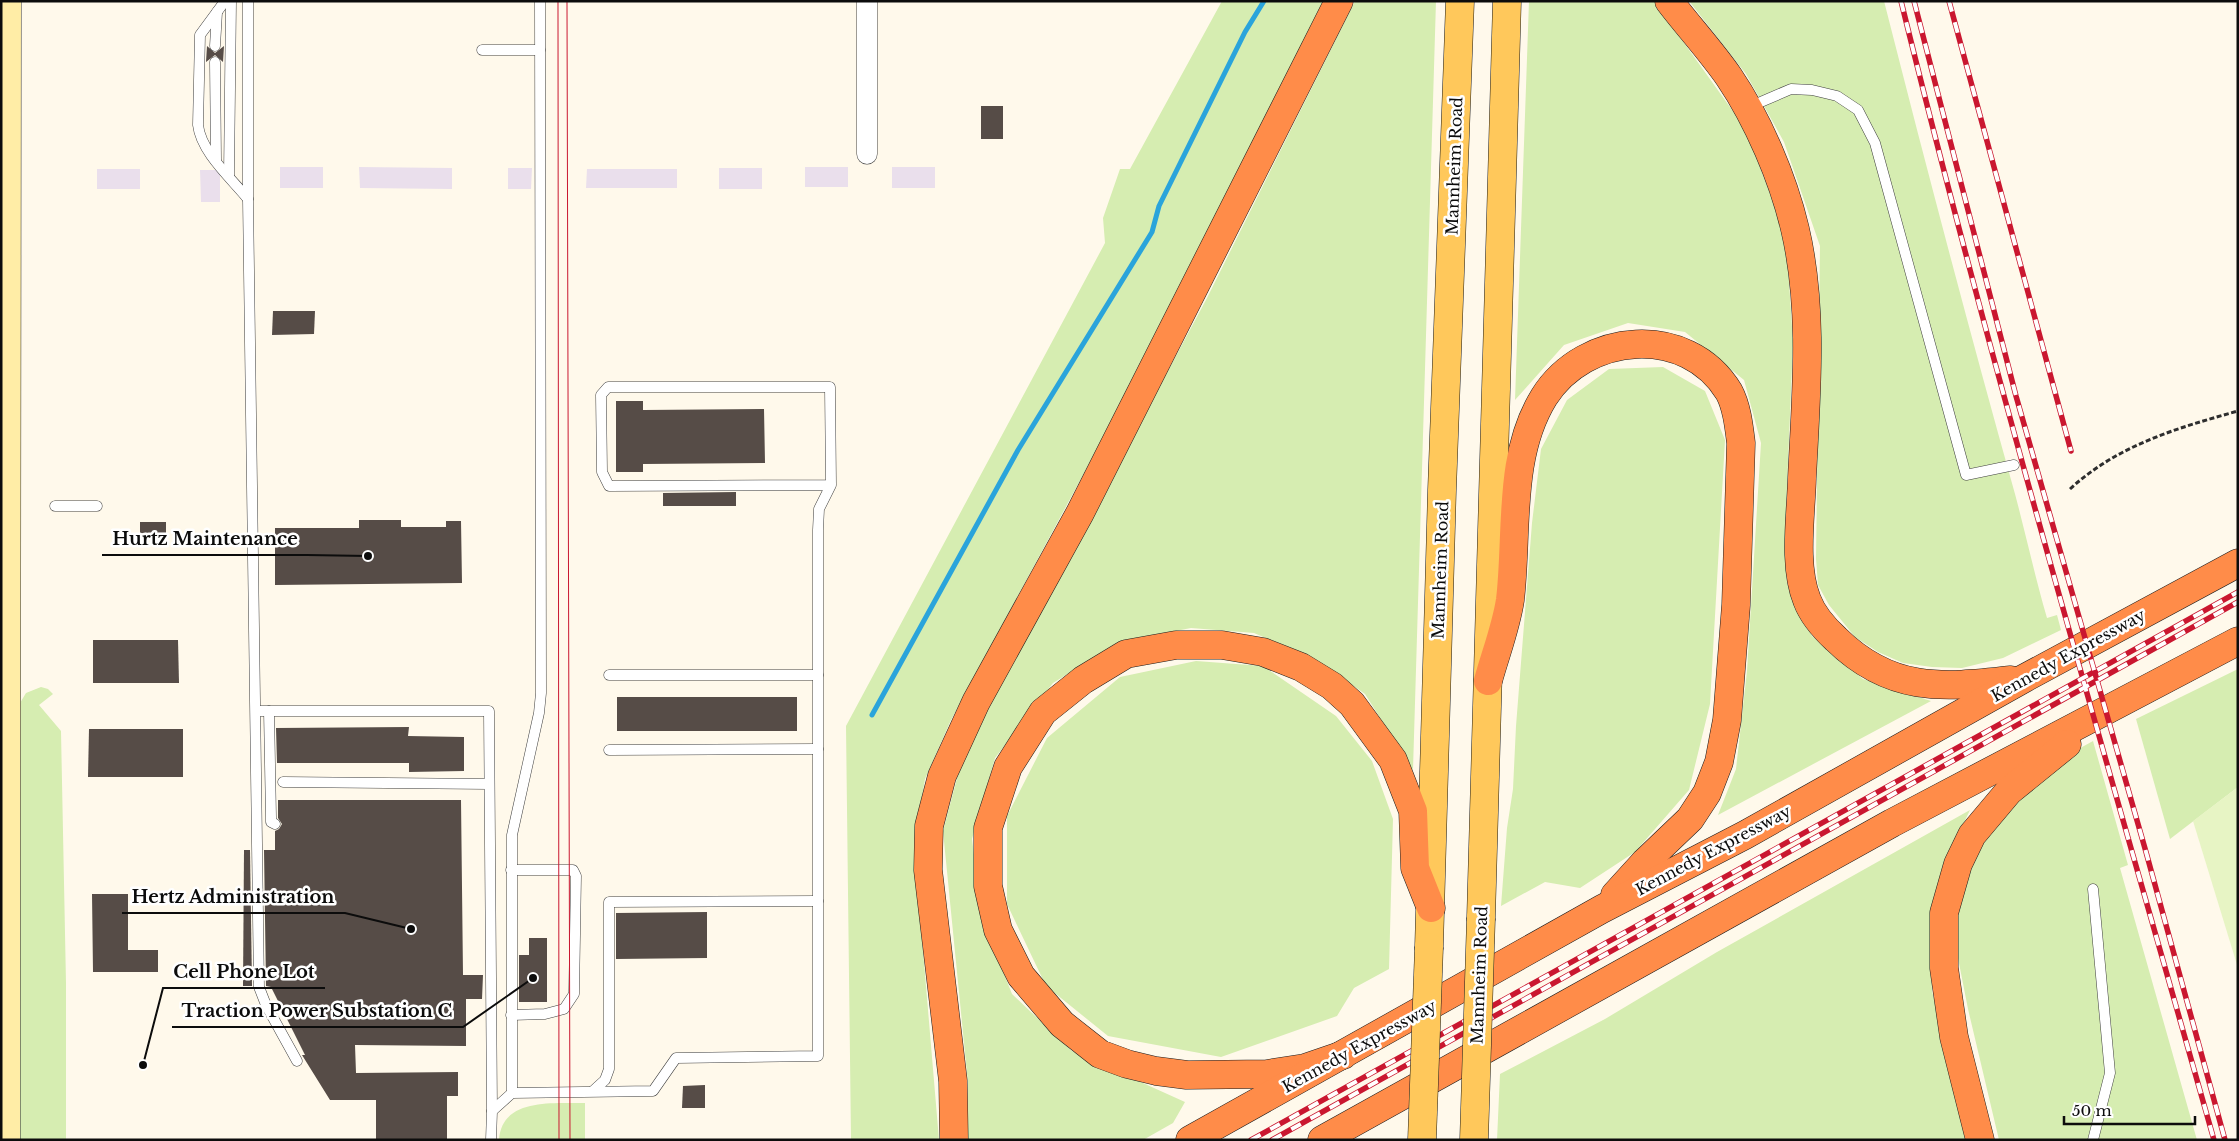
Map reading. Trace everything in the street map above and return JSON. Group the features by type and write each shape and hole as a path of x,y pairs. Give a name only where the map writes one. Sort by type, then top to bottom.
{"highway":[{"path":"954,1140 952,1081 928,870 928,826 942,776 976,702 1080,513 1339,1"},
{"path":"1669,1 1728,76 1747,108 1784,190 1795,230 1802,272 1807,324 1800,534 1801,570 1807,600 1820,624 1846,649 1879,670 1911,683 1952,686 2022,679"},
{"path":"1488,681 1509,602 1519,476 1524,449 1528,430 1545,396 1573,366 1600,350 1627,343 1658,345 1687,354 1712,372 1729,393 1738,417 1741,444 1736,605 1727,720 1719,762 1707,793 1690,819 1645,862 1602,909"},
{"name":"Kennedy Expressway","path":"1190,1140 1602,909 1745,835 2022,679 2238,563"},
{"path":"1322,1140 1892,823 2238,640"},
{"path":"1343,1055 1305,1068 1277,1073 1216,1076 1187,1075 1156,1071 1127,1064 1100,1054 1062,1024 1020,976 998,930 988,886 988,828 1008,766 1043,712 1083,680 1126,654 1176,645 1222,646 1263,652 1301,667 1332,686 1352,704 1393,760 1413,811 1415,868 1431,908"},
{"path":"1980,1140 1954,1037 1944,968 1944,913 1958,864 1972,835 2009,791 2114,706"}],"main road":[{"name":"Mannheim Road","path":"1422,1140 1431,908 1442,490 1460,1"},
{"name":"Mannheim Road","path":"1474,1140 1507,1"}],"street":[{"path":"6,1140 3,665 7,1"},
{"path":"867,1 867,154"}],"lane":[{"path":"225,1 200,35 199,135 205,147 248,199"},
{"path":"229,175 231,1"},
{"path":"248,1 253,15 248,199 259,987 266,1005 297,1061"},
{"path":"512,1092 512,835 539,713 541,693 540,1"},
{"path":"215,46 217,12"},
{"path":"482,50 540,50"},
{"path":"215,62 216,160"},
{"path":"1747,108 1791,89 1812,90 1837,96 1858,110 1875,143 1966,475 2014,465"},
{"path":"492,1111 512,1092 653,1091 676,1058 818,1056 819,509 831,485 830,386 608,386 601,395 602,472 609,486 831,485"},
{"path":"55,506 97,506"},
{"path":"610,675 818,675"},
{"path":"256,711 489,710 492,1140"},
{"path":"269,711 270,817 271,822 275,824"},
{"path":"609,750 818,749"},
{"path":"283,782 490,784"},
{"path":"511,870 573,870 576,876 574,994 564,1009 545,1014 511,1015"},
{"path":"2093,889 2110,1073 2093,1140"},
{"path":"593,1091 605,1080 609,1069 609,902 818,901"}],"path":[{"path":"2070,489 2098,467 2144,441 2238,411"}],"shaded area":[{"path":"280,167 323,167 323,188 280,188"},
{"path":"359,167 452,168 452,189 360,188"},
{"path":"805,167 848,167 848,187 805,187"},
{"path":"892,167 935,167 935,188 892,188"},
{"path":"508,168 532,168 531,189 508,189"},
{"path":"719,168 762,168 762,189 719,189"},
{"path":"97,169 140,169 140,189 97,189"},
{"path":"587,169 677,169 677,188 586,188"},
{"path":"200,170 220,170 220,202 201,202"}],"green space":[{"path":"1222,1 1325,1 1104,436 951,720 925,779 914,844 939,1140 851,1140 846,726 1105,243 1103,218 1120,169 1130,169"},
{"path":"1355,1 1436,1 1413,770 1365,694 1315,659 1254,633 1191,628 1119,642 1053,683 995,758 972,839 982,918 1012,994 1072,1051 1185,1102 1173,1123 1143,1140 968,1140 968,1083 943,831 960,767 1005,675 1207,298"},
{"path":"1529,1 1654,1 1745,128 1786,236 1793,342 1785,536 1787,583 1812,636 1863,679 1931,701 1718,815 1736,769 1747,671 1761,443 1744,380 1685,332 1628,323 1564,345 1515,400"},
{"path":"1689,1 1884,1 2047,618 2057,615 2061,630 2003,658 1962,668 1932,667 1903,663 1878,652 1855,637 1829,605 1818,585 1816,559 1820,246 1784,142 1746,74"},
{"path":"1663,367 1705,391 1725,440 1710,704 1689,790 1635,852 1580,888 1545,882 1501,906 1507,828 1513,789 1532,523 1541,449 1567,400 1609,369"},
{"path":"1196,661 1263,666 1336,716 1372,761 1393,819 1389,969 1354,988 1337,1016 1221,1057 1108,1036 1046,986 1007,904 1007,816 1047,738 1120,677"},
{"path":"2238,669 2238,787 2170,839 2136,719"},
{"path":"41,687 48,689 53,694 39,705 61,731 66,983 66,1140 20,1140 20,703 26,693"},
{"path":"2093,741 2128,865 2120,868 2197,1140 1999,1140 1968,1009 1957,953 1956,912 1985,825 2055,762"},
{"path":"2238,787 2238,968 2193,821"},
{"path":"1970,810 1945,862 1930,925 1932,991 1968,1140 1497,1140 1500,1074 1605,1019 1717,952"},
{"path":"585,1103 585,1140 499,1140 502,1126 509,1116 519,1110 545,1104"}],"building":[{"path":"207,46 215,53 224,46 223,62 215,55 206,62"},
{"path":"981,106 1003,106 1003,139 981,139"},
{"path":"273,311 315,311 314,334 272,335"},
{"path":"616,401 643,401 643,410 764,409 765,463 643,464 643,472 616,472"},
{"path":"736,492 736,506 663,506 663,493"},
{"path":"359,520 401,520 401,527 446,527 446,521 461,521 462,583 275,585 275,528 359,528"},
{"path":"140,522 166,522 166,537 140,537"},
{"path":"93,640 178,640 179,683 93,683"},
{"path":"617,697 797,697 797,731 617,731"},
{"path":"409,727 408,736 464,737 464,771 409,772 409,763 277,763 276,728"},
{"path":"89,729 183,729 183,777 88,777"},
{"path":"278,800 461,800 463,975 483,975 482,999 466,999 466,1046 355,1045 356,1073 458,1072 458,1096 447,1096 447,1140 376,1140 376,1100 330,1100 302,1055 305,1055 271,987 266,986 264,850 275,850 275,831 282,824 278,818"},
{"path":"244,850 250,850 252,986 243,986"},
{"path":"92,894 128,894 128,950 158,950 158,972 93,972"},
{"path":"707,912 707,958 616,959 616,913"},
{"path":"529,938 547,938 547,1002 519,1002 519,955 529,955"},
{"path":"705,1085 705,1108 682,1108 683,1086"}],"waterway":[{"path":"872,715 1018,450 1152,232 1159,206 1245,32 1264,1"}],"tram line":[{"path":"558,1 559,1140"},
{"path":"567,1 570,1140"}],"railway":[{"path":"1901,1 2013,429 2214,1140"},
{"path":"1914,1 2016,396 2146,852 2225,1140"},
{"path":"1949,1 2071,451"},
{"path":"1251,1140 2238,592"},
{"path":"1272,1140 2238,602"}],"place":[{"name":"Hurtz Maintenance","path":"368,556"},
{"name":"Hertz Administration","path":"411,929"},
{"name":"Traction Power Substation C","path":"533,978"},
{"name":"Cell Phone Lot","path":"143,1065"}]}
